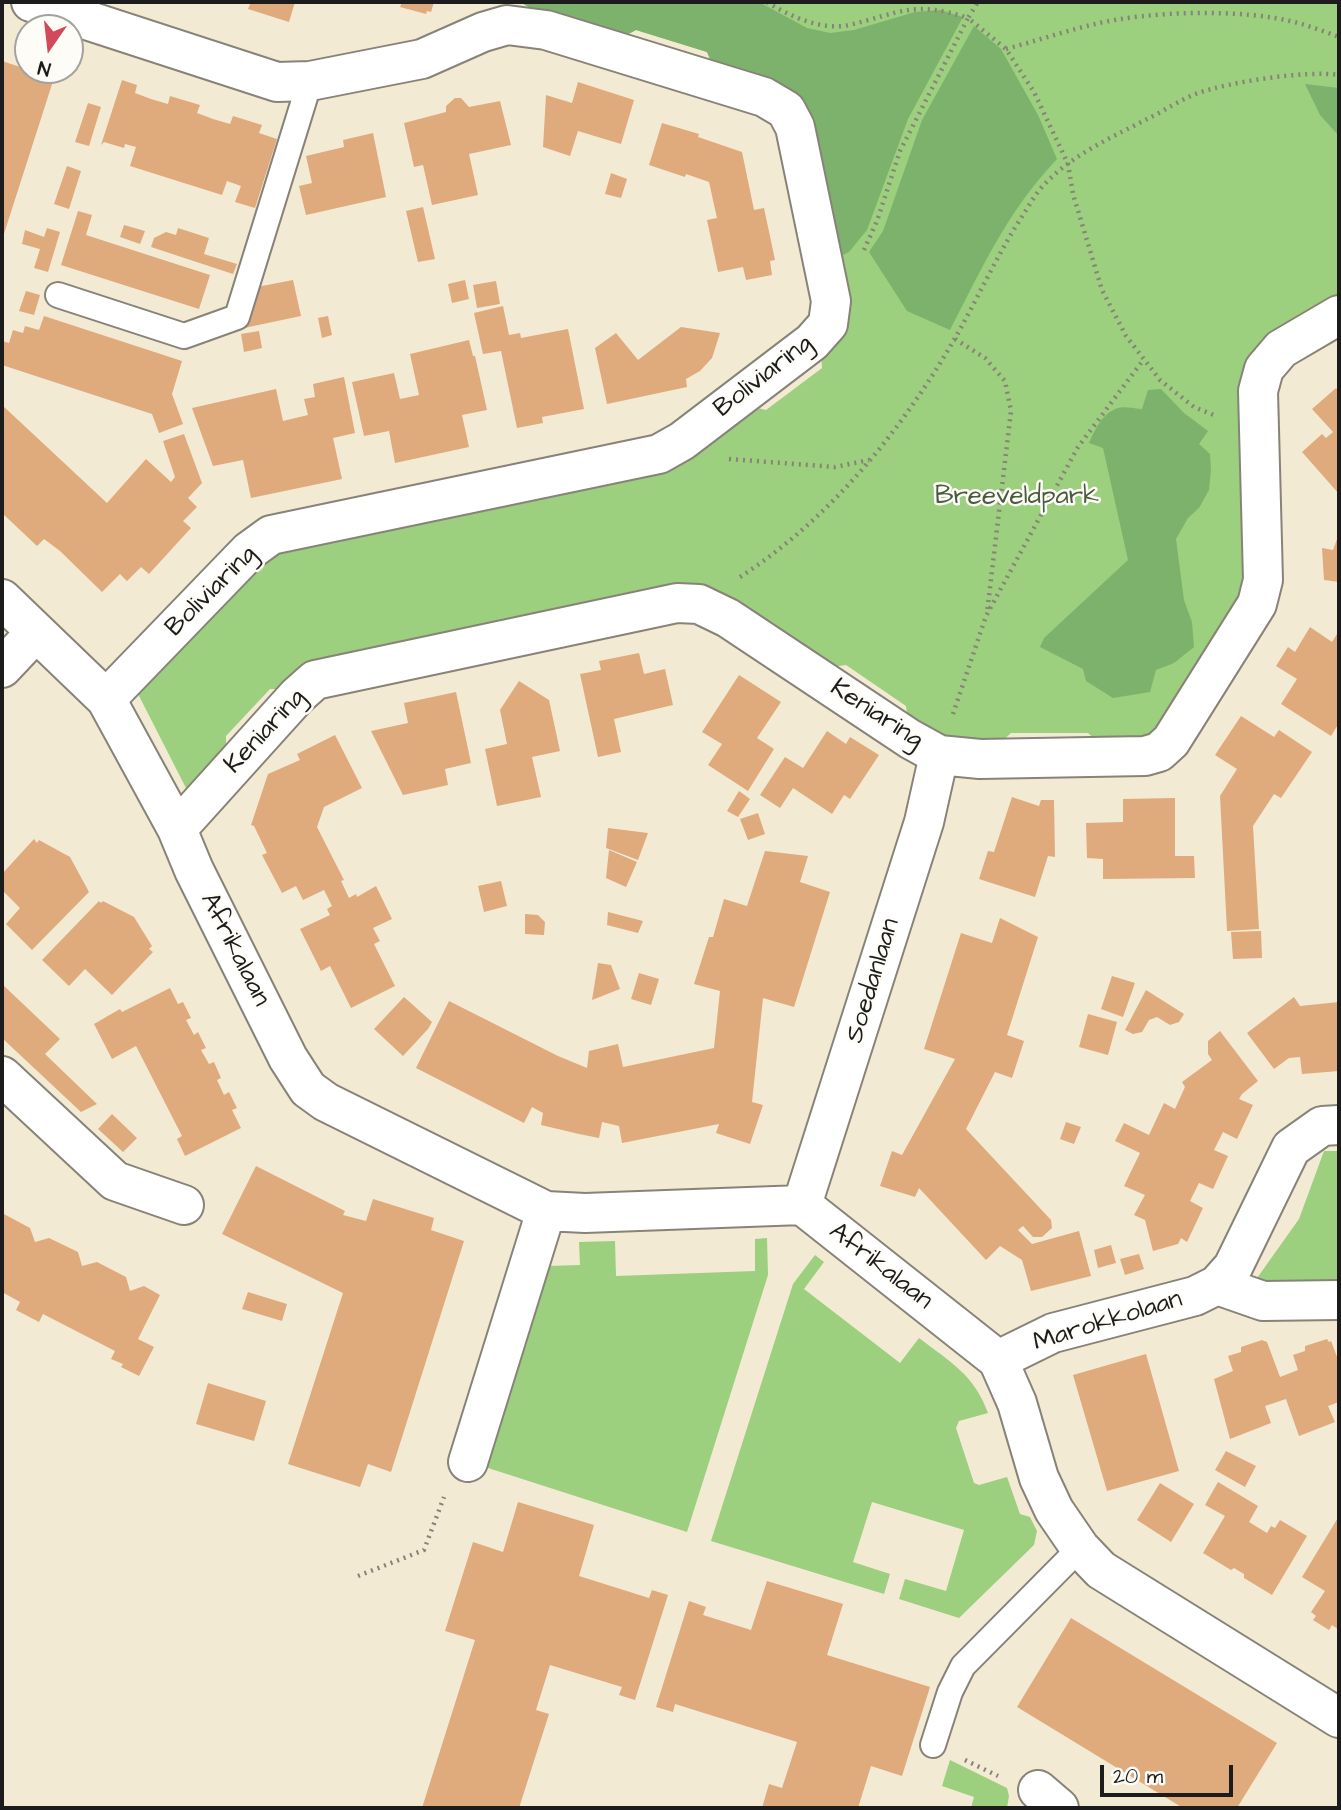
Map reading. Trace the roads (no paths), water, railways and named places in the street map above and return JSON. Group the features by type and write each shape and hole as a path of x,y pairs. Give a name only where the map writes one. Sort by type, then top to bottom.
{"street":[{"name":"Boliviaring","path":"31,2 277,82 310,81 422,59 483,17 507,25 546,30 764,97 786,110 795,127 831,301 828,324 812,342 681,441 659,454 271,535 249,551 106,699"},
{"name":"Keniaring","path":"177,829 297,696 315,680 677,603 699,604 728,618 910,739 939,755 980,759 1145,756 1158,752 1171,741 1257,604 1263,580 1258,391 1264,369 1281,349 1339,315"},
{"name":"Afrikalaan","path":"2,600 106,699 177,829 194,870 276,1033 308,1089 326,1102 546,1211 585,1213 802,1205 998,1360 1017,1403 1039,1478 1054,1510 1080,1548 1101,1570 1339,1718"},
{"path":"2,668 36,632"},
{"name":"Soedanlaan","path":"802,1205 924,822 939,755"},
{"path":"2,1076 116,1181 184,1205"},
{"name":"Marokkolaan","path":"998,1360 1053,1333 1195,1296 1217,1286 1233,1267 1291,1148 1322,1126 1339,1125"},
{"path":"468,1462 546,1211"},
{"name":"Marokkolaan","path":"1217,1286 1263,1301 1339,1300"}],"lane":[{"path":"58,295 184,336 237,317 310,81"},
{"path":"933,1745 950,1692 963,1666 1080,1548"}],"park label":[{"name":"Breeveldpark","path":"1017,498"}]}
